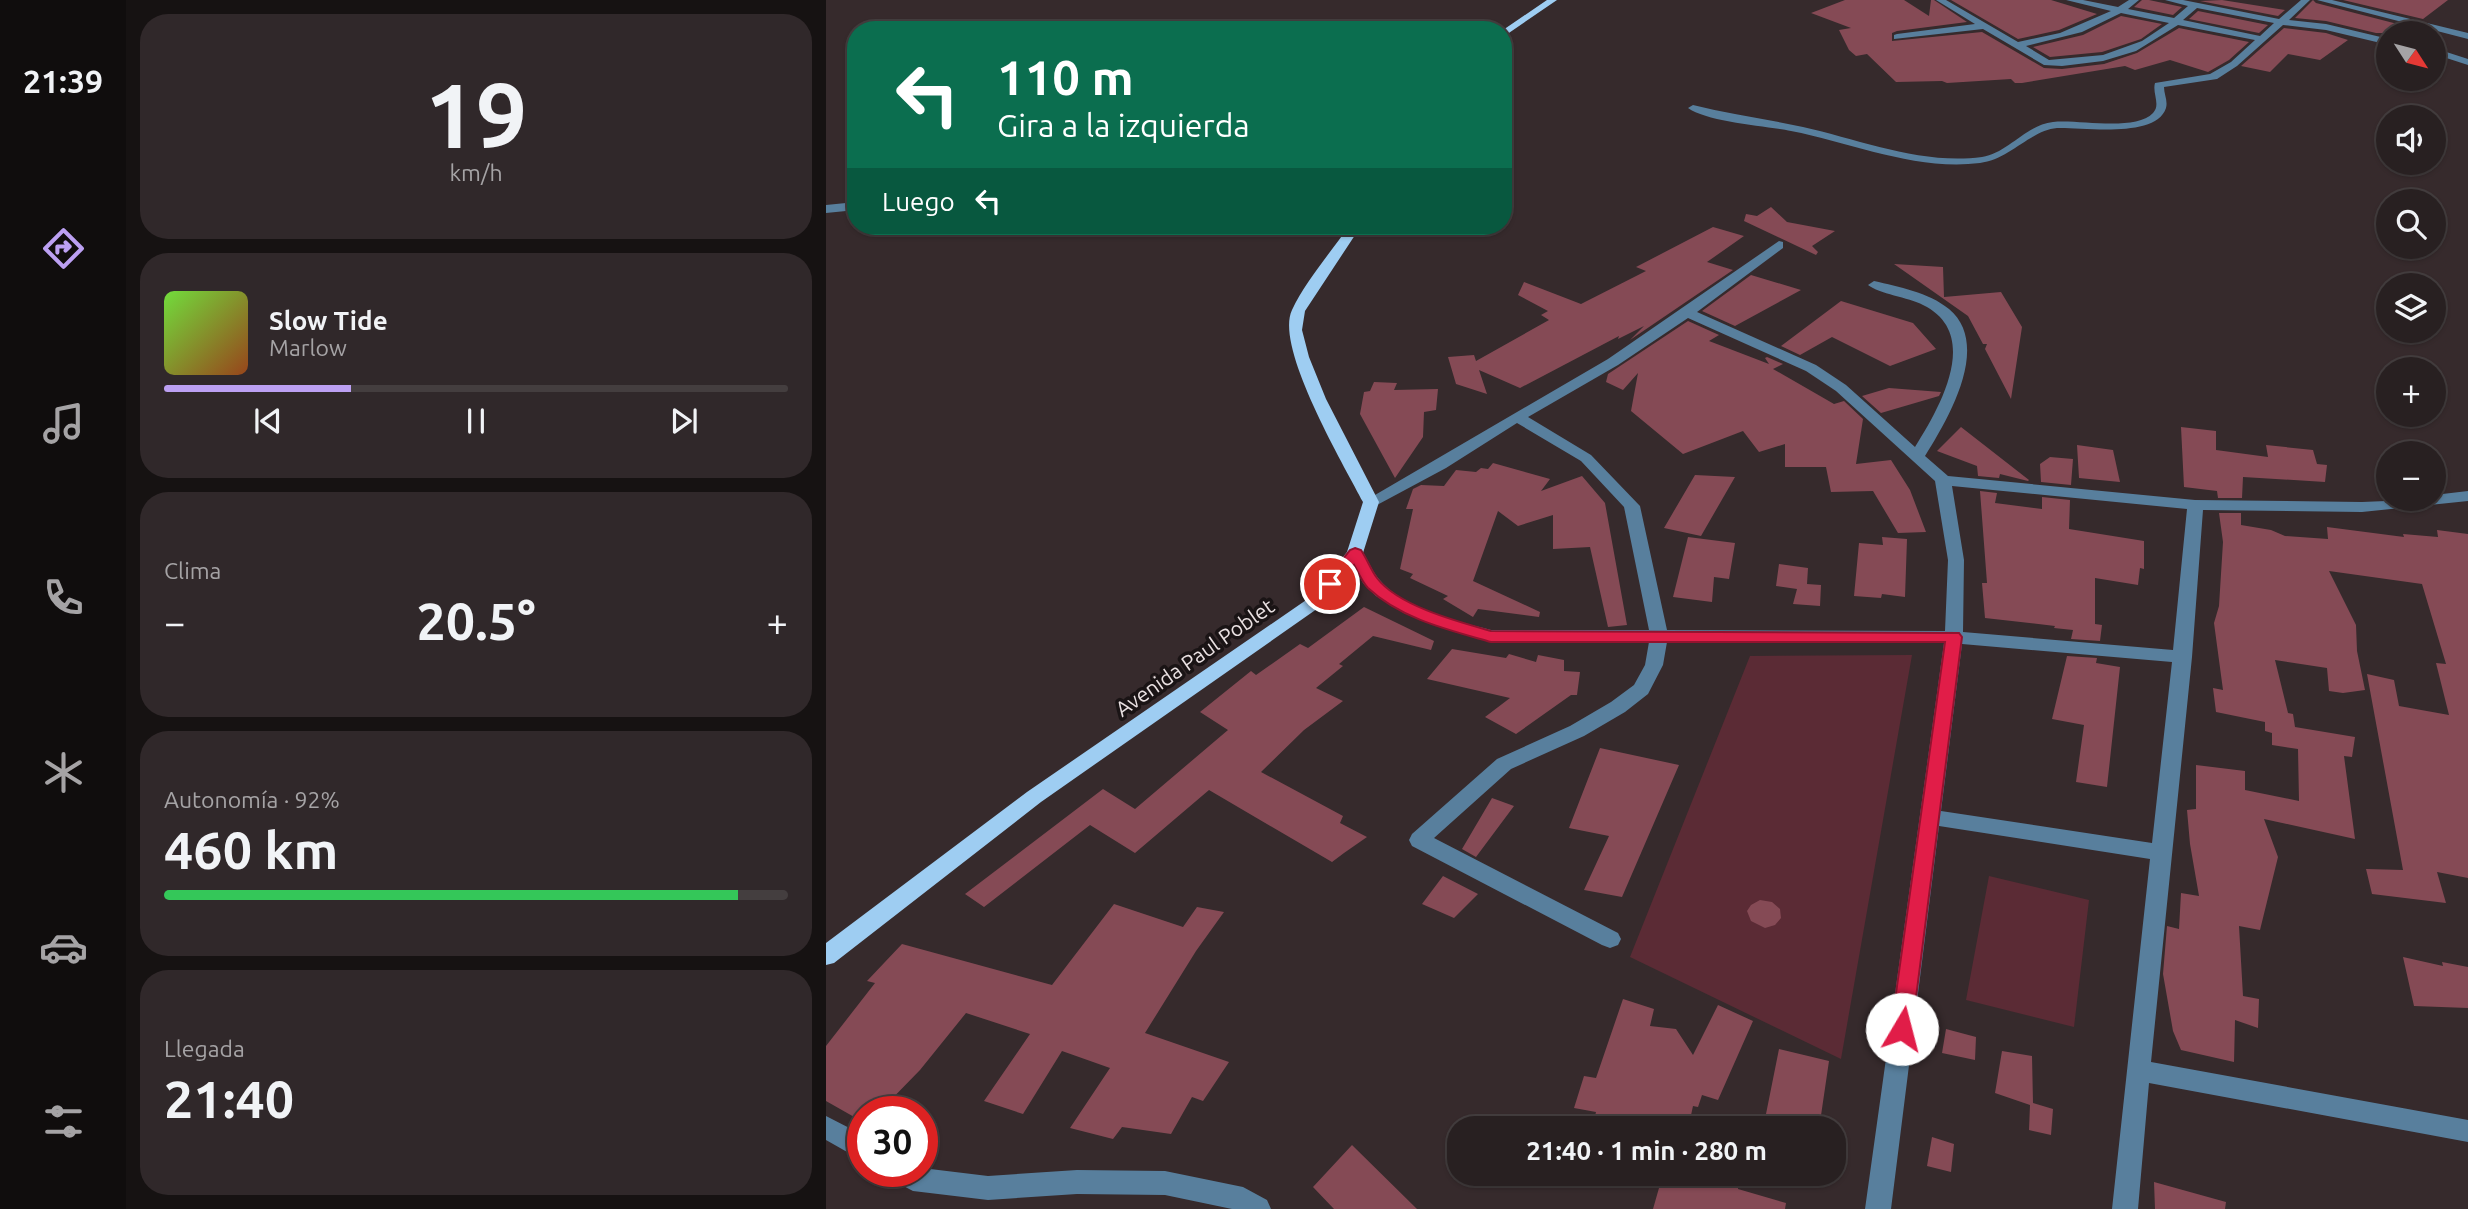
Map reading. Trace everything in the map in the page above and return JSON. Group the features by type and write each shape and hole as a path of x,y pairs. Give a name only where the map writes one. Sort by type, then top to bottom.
{"main road":[{"path":"1512,28 1553,0"},
{"path":"1349,235 1298,311 1296,337 1311,379 1371,502"},
{"name":"Avenida Paul Poblet","path":"826,956 1034,797 1318,600 1355,553 1371,502"}],"street":[{"path":"1940,0 2051,64 2107,58 2137,49 2195,5"},
{"path":"2070,0 2262,39"},
{"path":"2017,45 2072,32 2119,11 2135,0"},
{"path":"2169,0 2281,22 2326,27 2376,39"},
{"path":"1693,107 1906,155 1952,161 1983,160 2000,154 2040,129 2053,125 2141,124 2160,113 2163,107 2159,85 2213,77 2234,64 2306,0"},
{"path":"2321,0 2468,36"},
{"path":"1897,37 1985,26"},
{"path":"2449,54 2456,33"},
{"path":"2446,53 2468,62"},
{"path":"826,209 847,207"},
{"path":"1371,502 1441,465 1517,417 1613,362 1687,313 1779,245"},
{"path":"1874,285 1902,291 1927,302 1951,318 1960,334 1959,363 1940,421 1916,458"},
{"path":"1687,313 1811,368 1841,388 1943,480 2195,505 2362,507 2468,496"},
{"path":"1517,417 1586,458 1632,506 1659,637 1654,665 1641,688 1618,707 1577,731 1504,764 1419,840 1610,939"},
{"path":"1878,1209 1954,637 1956,560 1943,480"},
{"path":"2125,1209 2137,1070 2183,657 2195,505"},
{"path":"1355,553 1372,583 1399,603 1442,623 1491,636 1954,637 2183,657"},
{"path":"1930,817 2161,853"},
{"path":"2137,1070 2468,1131"},
{"path":"826,1128 847,1140"},
{"path":"938,1182 988,1188 1077,1182 1165,1183 1243,1199 1258,1209"}],"shaded area":[{"path":"1912,655 1841,1059 1630,957 1750,656"},
{"path":"1989,876 2089,900 2074,1027 1966,1000"}],"building":[{"path":"1845,0 1904,0 1929,16 1931,0 1934,0 1967,22 1897,31 1892,33 1892,41 1982,32 2044,68 2062,69 2104,64 2137,53 2179,28 2249,42 2229,60 2208,72 2170,60 2135,70 2125,66 2022,83 2015,83 2011,79 1947,83 1896,82 1867,54 1856,56 1849,50 1839,30 1851,28 1811,13"},
{"path":"1951,0 2051,0 2097,14 2059,30 2018,39"},
{"path":"2142,0 2182,7 2173,15 2134,7"},
{"path":"2222,0 2285,10 2278,16 2200,1"},
{"path":"2313,0 2386,21 2376,21 2376,33 2326,21 2295,18"},
{"path":"2343,0 2448,0 2423,19"},
{"path":"2198,11 2268,25 2259,33 2189,19"},
{"path":"2121,16 2162,24 2141,39 2102,52 2050,57 2033,47 2083,35"},
{"path":"2284,28 2326,33 2348,40 2320,60 2288,54 2270,72 2241,66"},
{"path":"1771,207 1787,222 1835,231 1812,246 1818,252 1816,255 1744,221 1746,214 1757,216"},
{"path":"1713,227 1744,236 1707,262 1733,270 1630,340 1644,326 1618,339 1619,336 1520,388 1479,370 1487,394 1456,384 1448,357 1474,355 1476,361 1549,320 1541,315 1548,311 1518,295 1524,282 1581,304 1646,271 1636,267"},
{"path":"1894,264 1943,267 1944,297 2001,292 2022,327 2011,399 1985,349 1987,344 1983,344 1968,316"},
{"path":"1751,275 1801,290 1735,326 1702,311"},
{"path":"1841,301 1913,323 1936,349 1890,366 1832,337 1800,355 1781,346"},
{"path":"1688,321 1719,335 1709,341 1769,364 1765,358 1767,357 1783,364 1773,369 1834,404 1844,401 1863,419 1856,464 1891,460 1910,490 1926,532 1898,533 1873,491 1831,492 1826,467 1785,467 1785,444 1759,452 1743,431 1683,454 1631,411 1638,373 1623,390 1606,382 1608,374"},
{"path":"1374,382 1397,383 1394,390 1438,389 1436,410 1424,412 1423,437 1395,478 1360,414 1364,392 1370,391"},
{"path":"1889,388 1941,392 1939,396 1881,413 1862,396"},
{"path":"1961,427 2029,480 2000,474 1999,478 1978,476 1977,466 1937,451"},
{"path":"2181,427 2216,431 2216,450 2268,457 2266,445 2313,450 2317,464 2327,465 2325,482 2243,477 2242,498 2218,498 2217,491 2184,487"},
{"path":"2077,445 2113,450 2120,482 2079,478"},
{"path":"2050,457 2073,459 2071,485 2041,482 2040,464"},
{"path":"1493,463 1550,479 1541,491 1582,476 1605,503 1627,625 1608,627 1590,547 1553,549 1553,515 1518,526 1498,511 1473,581 1540,612 1539,617 1478,609 1473,617 1443,599 1448,596 1410,578 1413,574 1400,569 1413,509 1406,509 1413,489 1421,485 1444,486 1456,470 1476,472 1481,468 1488,469"},
{"path":"1695,475 1735,477 1701,536 1664,528"},
{"path":"1980,491 1997,493 1995,503 2042,509 2042,497 2070,500 2069,529 2144,541 2144,569 2140,568 2138,585 2095,578 2095,624 2102,625 2100,641 2071,639 2073,630 2054,628 2055,626 1985,618 1982,583 1987,583"},
{"path":"2219,513 2241,513 2241,525 2271,530 2285,536 2328,539 2327,527 2404,537 2403,534 2438,537 2437,530 2468,534 2468,878 2437,872 2446,903 2372,894 2366,869 2403,870 2367,674 2394,680 2399,706 2449,715 2436,663 2446,664 2422,584 2329,571 2356,625 2357,651 2365,690 2343,693 2329,691 2327,668 2275,660 2288,713 2293,714 2295,727 2355,737 2352,757 2344,756 2355,839 2264,819 2278,857 2260,930 2239,926 2243,996 2259,999 2258,1028 2235,1020 2234,1062 2181,1050 2173,1031 2163,974 2167,926 2179,929 2181,893 2199,896 2187,810 2196,809 2196,765 2245,771 2245,790 2299,801 2298,749 2272,745 2272,733 2265,731 2265,722 2216,712 2213,688 2223,690 2214,623 2219,606 2223,542"},
{"path":"1688,537 1735,543 1729,579 1714,577 1712,602 1673,597"},
{"path":"1882,537 1907,539 1905,597 1882,594 1881,598 1854,596 1859,543 1883,545"},
{"path":"1779,564 1808,568 1807,584 1821,585 1820,606 1793,604 1797,589 1776,586"},
{"path":"1364,607 1434,641 1431,650 1373,636 1339,664 1343,666 1316,688 1343,701 1304,730 1261,772 1343,816 1340,823 1367,837 1332,862 1209,790 1135,853 1090,825 984,907 965,894 1103,789 1135,809 1228,730 1200,712 1251,671 1256,675 1300,644 1308,648"},
{"path":"1452,649 1506,658 1509,654 1536,662 1538,655 1564,660 1564,671 1580,672 1577,695 1571,695 1516,734 1485,717 1510,698 1427,679"},
{"path":"2067,656 2097,658 2096,663 2120,667 2107,787 2076,782 2084,725 2052,719"},
{"path":"1600,748 1679,765 1622,897 1584,890 1609,836 1569,828"},
{"path":"1492,798 1514,806 1476,857 1462,849"},
{"path":"1443,876 1478,894 1454,918 1422,904"},
{"path":"1760,900 1772,902 1780,909 1781,918 1775,925 1765,928 1751,921 1747,911"},
{"path":"1114,904 1183,927 1197,907 1224,912 1196,951 1145,1033 1229,1062 1203,1101 1192,1097 1171,1134 1122,1127 1113,1139 1070,1128 1110,1068 1062,1051 1023,1114 984,1101 1030,1034 966,1013 920,1070 895,1096 847,1096 847,1113 826,1101 826,1046 875,983 867,981 902,944 1052,985"},
{"path":"2403,957 2443,966 2442,962 2468,967 2468,1008 2414,1006"},
{"path":"1623,999 1654,1009 1650,1026 1676,1029 1693,1055 1718,1005 1753,1021 1718,1100 1702,1095 1698,1107 1693,1106 1691,1116 1595,1116 1596,1112 1574,1108 1584,1076 1596,1078"},
{"path":"1946,1029 1976,1037 1975,1060 1942,1053"},
{"path":"1779,1049 1829,1061 1821,1116 1766,1116"},
{"path":"2002,1051 2032,1056 2033,1103 2053,1109 2051,1135 2029,1130 2030,1105 1995,1093"},
{"path":"1932,1137 1954,1144 1951,1172 1927,1166"},
{"path":"1352,1145 1417,1209 1334,1209 1313,1187"},
{"path":"2154,1182 2226,1202 2225,1209 2155,1209"},
{"path":"1660,1186 1738,1186 1738,1189 1786,1203 1785,1209 1653,1209"}],"route":[{"path":"1330,584 1355,553 1372,583 1399,603 1442,623 1491,636 1954,637 1902,1029"}]}
